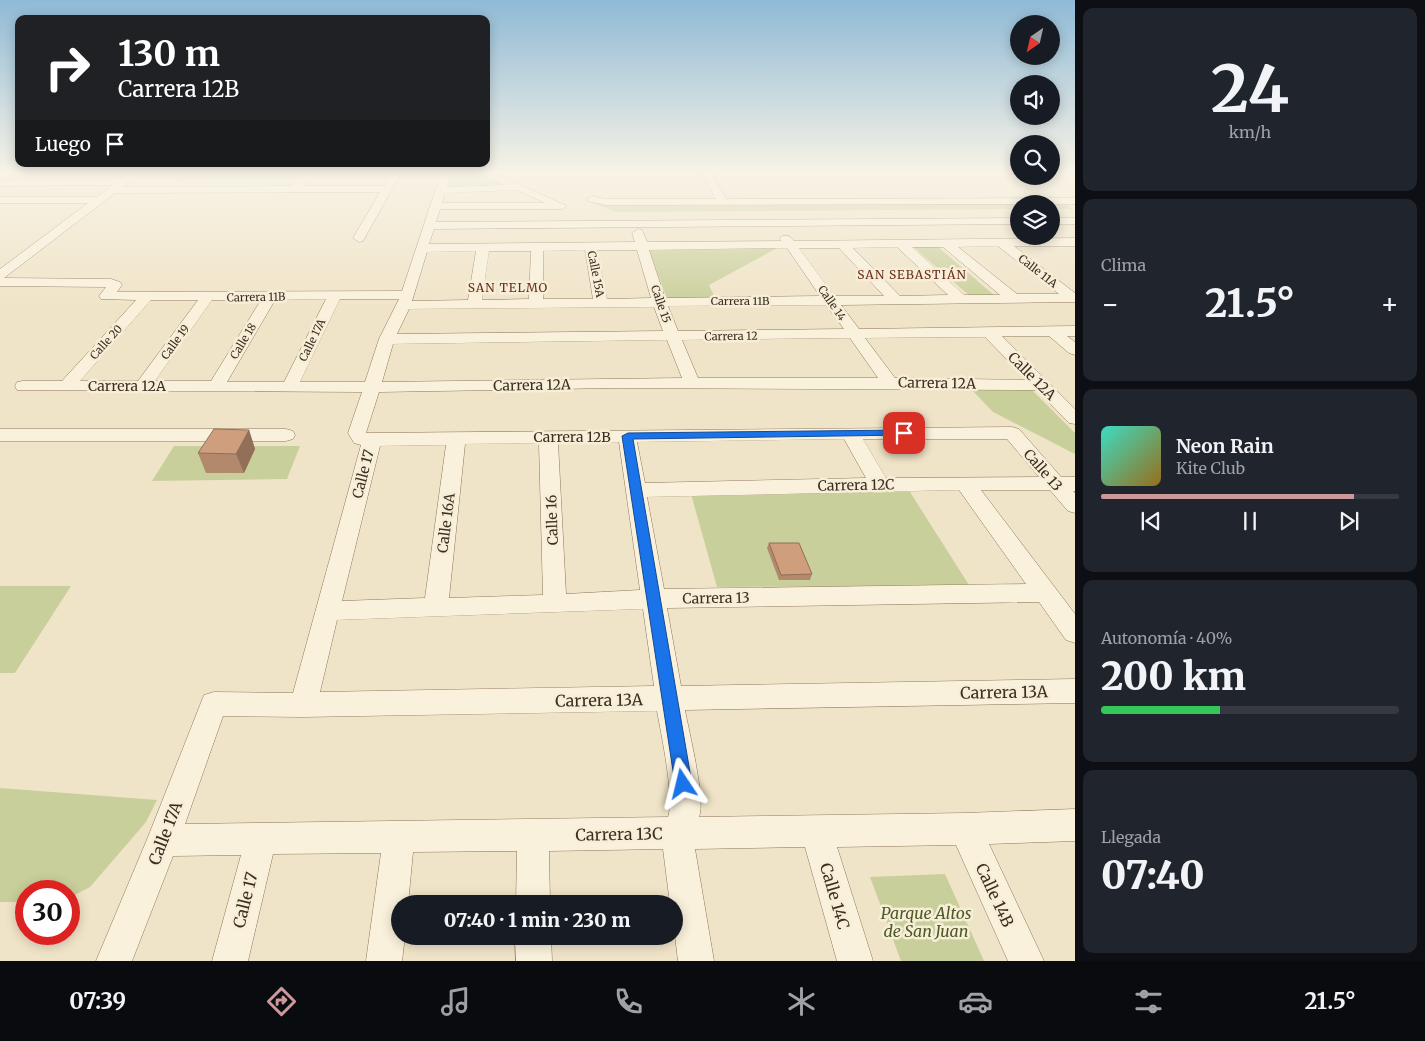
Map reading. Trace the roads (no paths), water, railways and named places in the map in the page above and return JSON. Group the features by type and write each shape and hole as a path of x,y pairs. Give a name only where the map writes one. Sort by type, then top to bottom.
{"street":[{"path":"0,275 77,218"},
{"path":"360,238 372,218"},
{"name":"Calle 17","path":"303,705 372,440 360,438 357,433 387,339 405,300 433,218"},
{"path":"586,218 587,224"},
{"path":"430,226 1010,221"},
{"path":"1060,221 1075,221"},
{"name":"Calle 14","path":"774,223 890,383"},
{"name":"Calle 15","path":"635,224 659,302 692,383"},
{"path":"1060,240 1075,242"},
{"path":"423,248 1010,243"},
{"path":"901,244 960,299"},
{"path":"947,244 1014,299"},
{"name":"Calle 11A","path":"1002,244 1074,298"},
{"path":"843,245 897,301"},
{"path":"1059,245 1075,256"},
{"path":"536,304 537,246"},
{"name":"Calle 15A","path":"590,246 601,303"},
{"path":"474,304 482,247"},
{"name":"Carrera 11B","path":"0,282 111,283 115,285 106,296 270,297 335,295 474,304 1074,298"},
{"name":"Calle 17A","path":"290,386 335,295"},
{"name":"Calle 20","path":"67,386 146,297"},
{"name":"Calle 19","path":"143,386 207,297"},
{"name":"Calle 18","path":"217,385 270,297"},
{"name":"Carrera 12","path":"387,339 1075,331"},
{"name":"Calle 12A","path":"989,332 1075,419"},
{"path":"1054,332 1075,350"},
{"name":"Carrera 12A","path":"23,386 217,385 372,387 692,383 1040,385"},
{"path":"850,433 880,485"},
{"name":"Carrera 12B","path":"372,440 548,436 1012,433"},
{"name":"Calle 13","path":"1012,433 1075,506"},
{"path":"0,435 286,435"},
{"name":"Calle 16","path":"548,436 555,604"},
{"path":"628,436 686,811 677,833 696,961"},
{"name":"Calle 16A","path":"436,608 456,438"},
{"path":"965,483 1075,633"},
{"name":"Carrera 12C","path":"636,490 965,483 1075,484"},
{"name":"Carrera 13","path":"329,611 654,599 1044,593"},
{"name":"Carrera 13A","path":"214,704 303,705 1075,691"},
{"name":"Calle 17A","path":"114,961 163,840 214,704"},
{"name":"Carrera 13C","path":"163,840 816,831 1075,825"},
{"name":"Calle 14B","path":"965,828 1026,961"},
{"name":"Calle 14C","path":"816,831 854,961"},
{"path":"533,835 534,895"},
{"path":"384,961 399,837"},
{"name":"Calle 17","path":"230,961 261,839"},
{"path":"534,945 534,961"}],"district":[{"name":"SAN SEBASTIÁN","path":"912,275"},
{"name":"SAN TELMO","path":"508,288"}],"park label":[{"name":"Parque Altos de San Juan","path":"926,922"}]}
